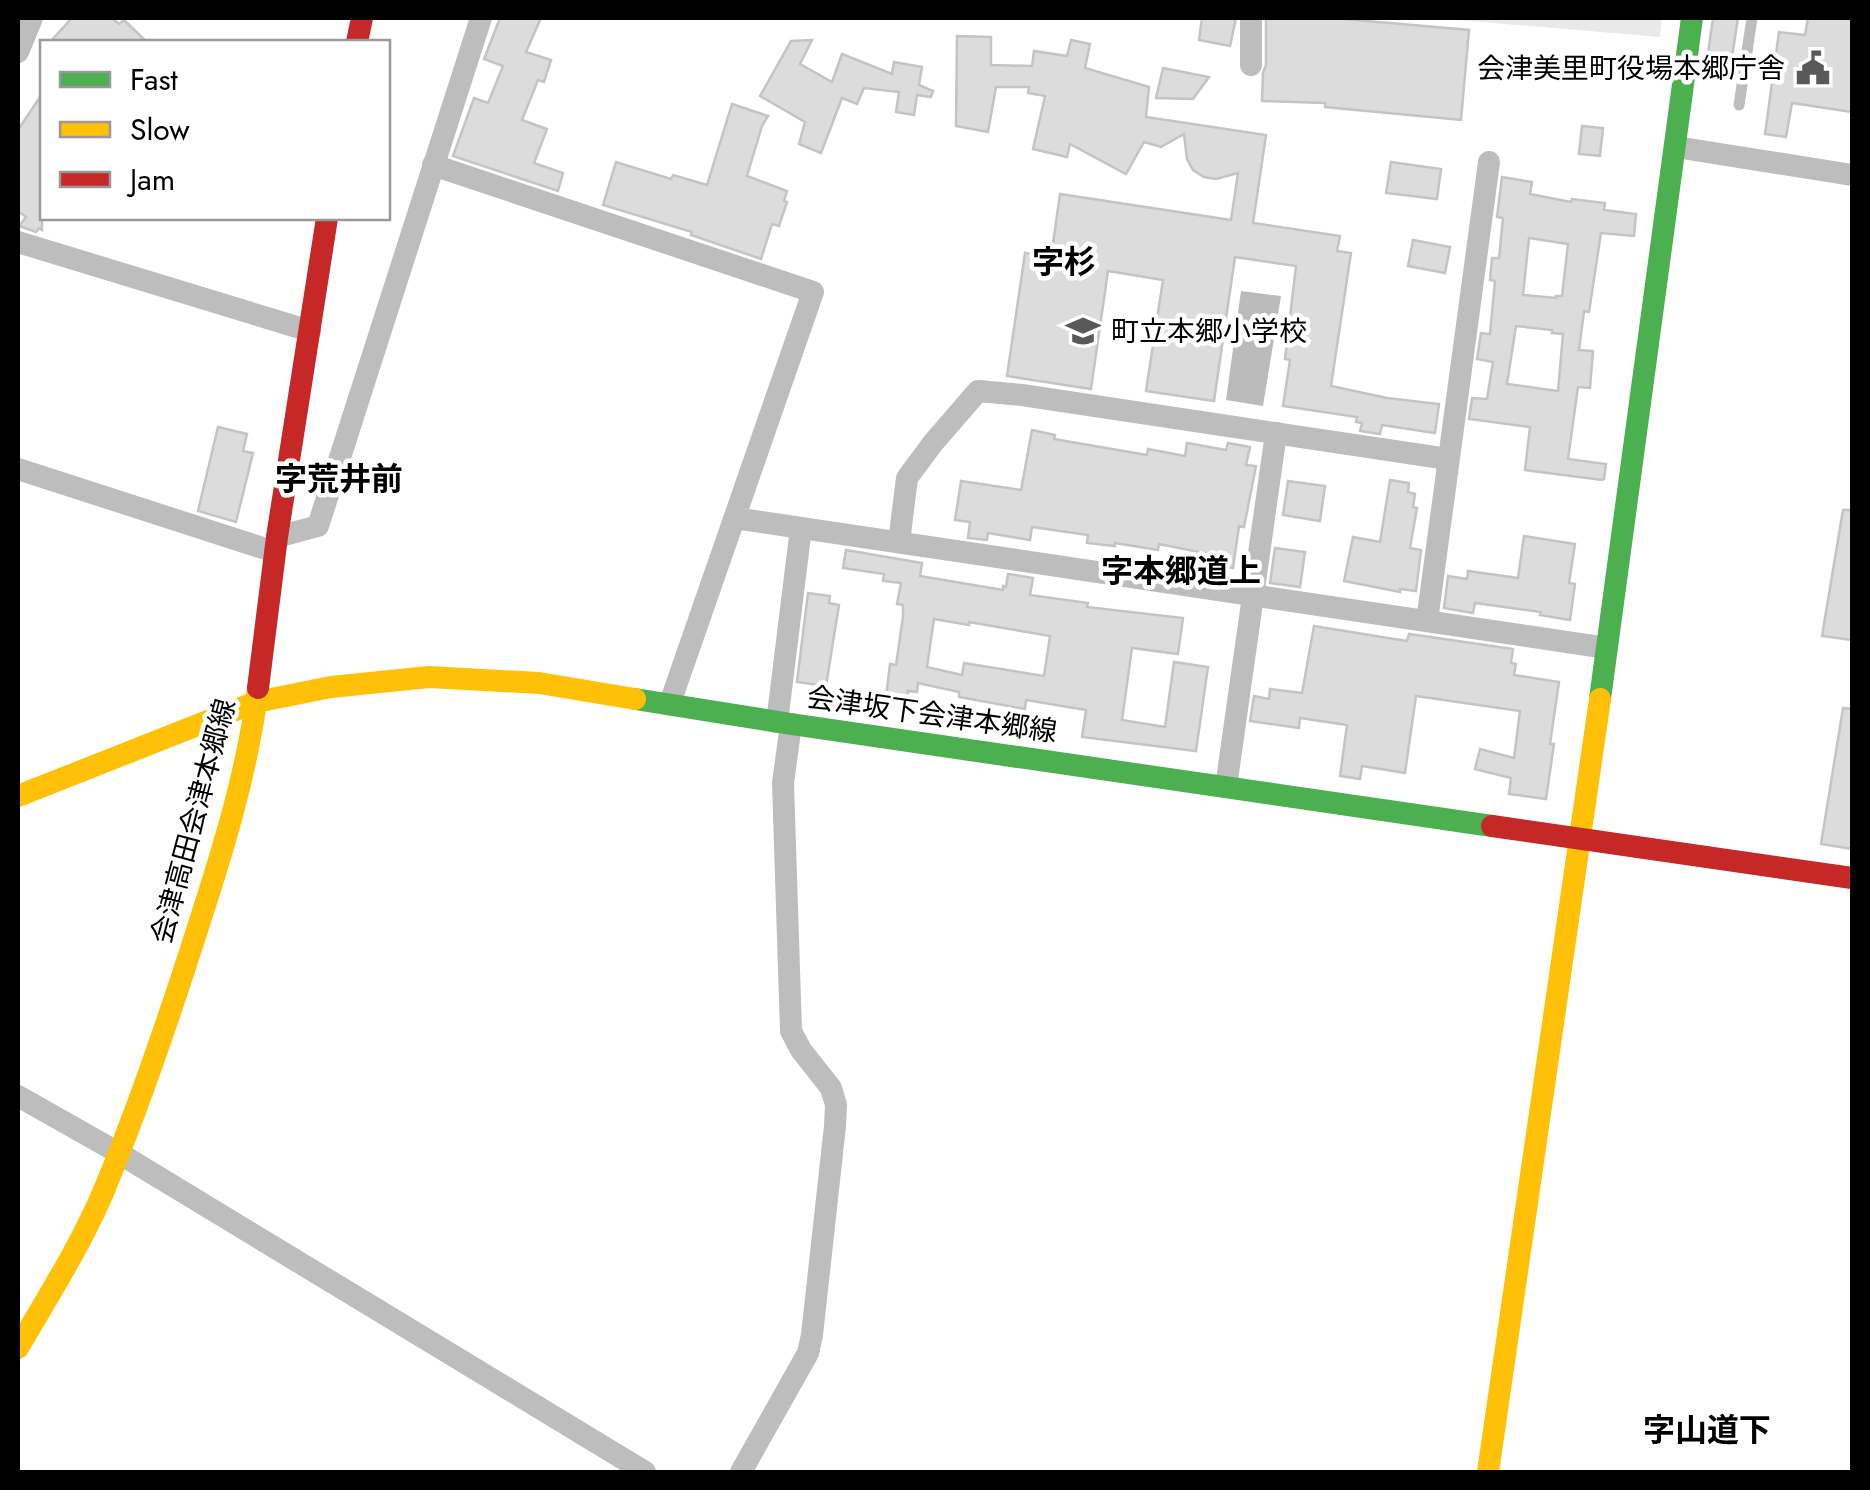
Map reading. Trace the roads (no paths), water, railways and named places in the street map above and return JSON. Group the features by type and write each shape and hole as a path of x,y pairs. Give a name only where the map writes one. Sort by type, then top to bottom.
{"main road":[{"path":"1488,1472 1581,837 1692,18"},
{"name":"会津高田会津本郷線","path":"18,1348 101,1197 176,1000 216,871 256,702 276,544 328,220"},
{"name":"会津坂下会津本郷線","path":"18,796 256,702 332,687 429,677 539,683 784,723 1852,878"}],"street":[{"path":"18,52 32,18"},
{"path":"18,469 276,544 318,526 481,18"},
{"path":"1250,18 1251,65"},
{"path":"1676,148 1852,175"},
{"path":"1427,622 1488,162"},
{"path":"433,166 813,292 670,703"},
{"path":"18,242 310,331"},
{"path":"898,542 907,478 978,391 1448,459"},
{"path":"1226,786 1276,433"},
{"path":"734,518 1607,648"},
{"path":"741,1472 808,1354 835,1126 836,1104 830,1088 791,1031 784,723 801,528"},
{"path":"18,1096 645,1472"}],"lane":[{"path":"1739,105 1752,18"}],"place":[{"name":"会津美里町役場本郷庁舎","path":"1813,68"},
{"name":"町立本郷小学校","path":"1083,331"}],"district":[{"name":"字杉","path":"1064,262"},
{"name":"字荒井前","path":"339,479"},
{"name":"字本郷道上","path":"1181,571"},
{"name":"字山道下","path":"1707,1430"}]}
